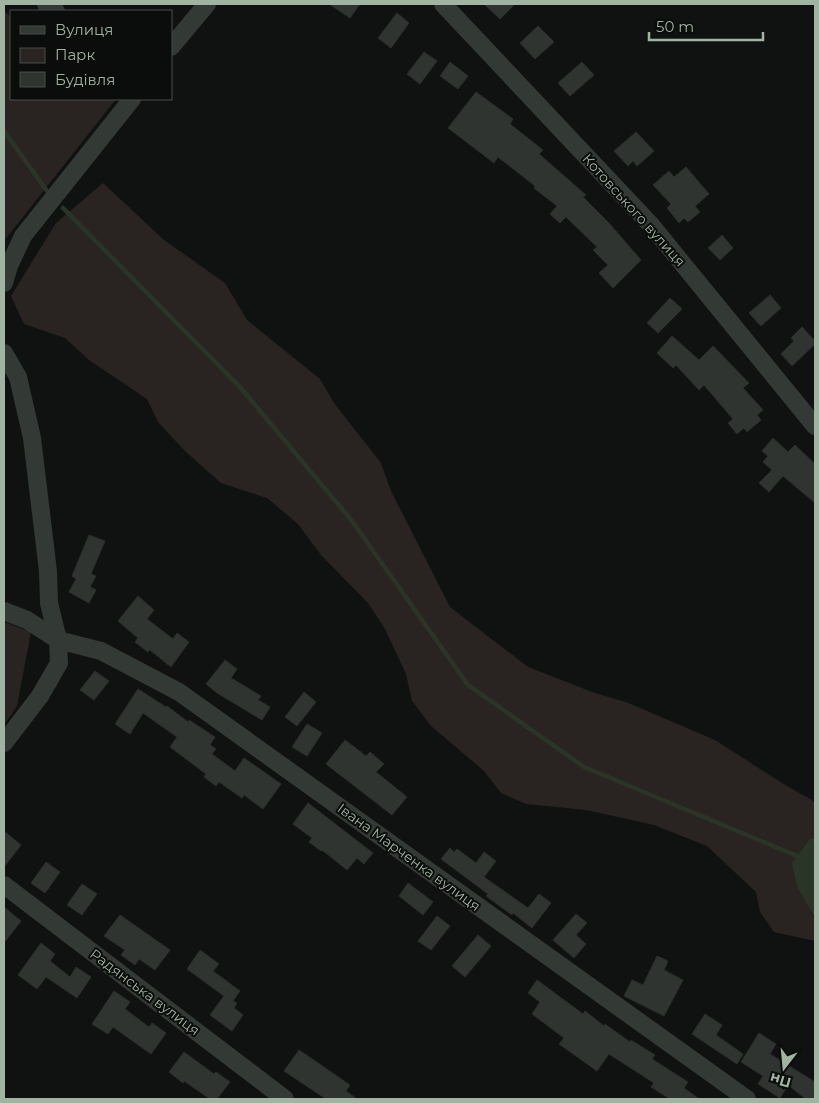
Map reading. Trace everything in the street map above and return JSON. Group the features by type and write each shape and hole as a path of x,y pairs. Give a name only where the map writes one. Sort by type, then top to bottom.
{"street":[{"path":"172,46 208,4"},
{"name":"Котовського вулиця","path":"443,4 652,225 815,426"},
{"path":"4,283 8,266 23,236 131,100"},
{"path":"4,352 18,377 32,438 48,571 49,603 58,640 59,663 40,696 4,742"},
{"name":"Івана Марченка вулиця","path":"4,611 27,620 58,640 101,650 179,692 746,1099"},
{"name":"Радянська вулиця","path":"4,885 285,1099"}],"green space":[{"path":"4,11 10,16 10,100 115,100 4,241"},
{"path":"103,183 164,240 225,283 247,320 320,379 334,403 381,463 391,491 450,607 528,667 595,693 626,702 715,740 815,802 815,837 810,839 811,912 815,918 815,941 774,932 760,912 756,892 707,846 654,825 586,810 526,804 501,793 484,771 431,726 412,701 406,674 385,629 368,603 321,555 298,524 267,498 221,483 185,451 158,422 147,399 89,360 65,338 24,324 11,296 56,223"},
{"path":"4,622 31,632 17,706 4,725"}],"shaded area":[{"path":"815,837 815,918 797,886 792,863 810,839"}],"building":[{"path":"329,4 360,4 350,18"},
{"path":"484,4 515,4 500,19"},
{"path":"397,13 409,23 391,48 378,38"},
{"path":"538,26 554,42 535,59 520,43"},
{"path":"424,52 437,61 420,84 407,74"},
{"path":"450,62 468,76 458,89 440,76"},
{"path":"582,62 594,75 570,96 558,83"},
{"path":"476,92 513,119 510,124 543,150 539,154 586,195 583,197 641,260 613,288 599,273 608,265 593,250 597,247 566,217 560,223 550,214 557,206 498,157 494,163 448,128"},
{"path":"636,132 654,151 637,166 633,161 628,166 614,151"},
{"path":"686,167 709,194 695,206 700,212 688,222 684,218 679,223 667,208 671,204 653,185 669,171 674,177"},
{"path":"722,235 733,248 720,260 708,248"},
{"path":"770,295 781,308 761,326 749,313"},
{"path":"670,298 682,309 658,333 647,323"},
{"path":"802,327 815,341 815,344 792,366 781,354 794,341 791,338"},
{"path":"672,336 699,360 713,346 749,383 743,388 763,410 757,415 761,420 747,432 744,428 737,434 728,423 733,419 704,385 699,390 676,365 673,368 657,353"},
{"path":"773,438 788,452 795,445 815,464 815,503 783,476 769,492 759,483 772,470 763,462 768,456 762,451"},
{"path":"89,535 105,541 91,574 96,576 90,587 96,590 89,603 69,592 76,579 72,576"},
{"path":"138,596 154,610 147,619 173,639 177,633 189,642 171,667 150,650 148,652 135,642 138,638 118,621"},
{"path":"225,660 237,669 231,678 261,696 258,700 270,707 262,720 217,693 206,684"},
{"path":"95,671 109,681 94,700 80,690"},
{"path":"138,689 167,706 188,722 189,720 215,737 210,745 216,749 212,754 235,771 244,758 281,784 263,809 244,795 242,798 219,782 216,786 204,777 206,774 170,747 177,737 143,713 130,734 115,724"},
{"path":"304,692 316,702 297,726 285,717"},
{"path":"307,724 322,733 307,756 292,747"},
{"path":"345,740 366,756 370,752 384,764 376,772 407,797 392,815 326,764"},
{"path":"308,803 373,853 364,864 357,858 347,870 309,842 312,838 293,824"},
{"path":"4,831 21,845 4,867"},
{"path":"450,848 454,852 457,849 476,863 484,852 496,861 484,877 528,908 539,894 551,903 532,928 486,896 488,894 441,859"},
{"path":"46,862 60,872 45,893 31,883"},
{"path":"408,883 433,902 423,915 399,896"},
{"path":"82,884 97,894 82,915 67,905"},
{"path":"4,907 21,921 4,943"},
{"path":"576,914 587,923 576,935 586,944 574,958 553,940"},
{"path":"120,915 170,950 155,970 139,959 135,965 121,955 125,950 104,936"},
{"path":"437,916 450,926 431,950 418,941"},
{"path":"478,935 491,946 465,977 452,966"},
{"path":"41,943 55,954 50,961 70,977 76,967 91,977 77,998 46,977 37,989 18,975"},
{"path":"200,950 219,964 213,971 240,991 233,1001 237,1003 234,1008 243,1015 232,1031 210,1015 224,996 187,969"},
{"path":"657,956 668,961 664,970 683,980 664,1016 624,996 632,980 643,985"},
{"path":"537,980 583,1014 585,1011 604,1026 605,1024 630,1042 631,1040 655,1055 652,1059 688,1082 684,1088 699,1099 670,1099 651,1087 654,1083 609,1054 597,1071 559,1044 564,1038 532,1014 540,1002 528,993"},
{"path":"114,991 130,1002 125,1009 149,1027 152,1023 166,1033 151,1054 113,1027 108,1034 92,1024"},
{"path":"705,1014 722,1025 716,1035 743,1054 737,1064 692,1034"},
{"path":"759,1033 776,1044 770,1054 815,1082 815,1099 806,1099 788,1085 780,1098 758,1084 763,1076 741,1062"},
{"path":"299,1050 350,1085 346,1091 357,1099 326,1099 284,1071"},
{"path":"184,1052 214,1074 216,1072 230,1082 217,1099 210,1099 169,1072"}],"waterway":[{"path":"4,131 47,191"},
{"path":"63,208 240,387 352,521 468,685 584,767 802,858"}]}
